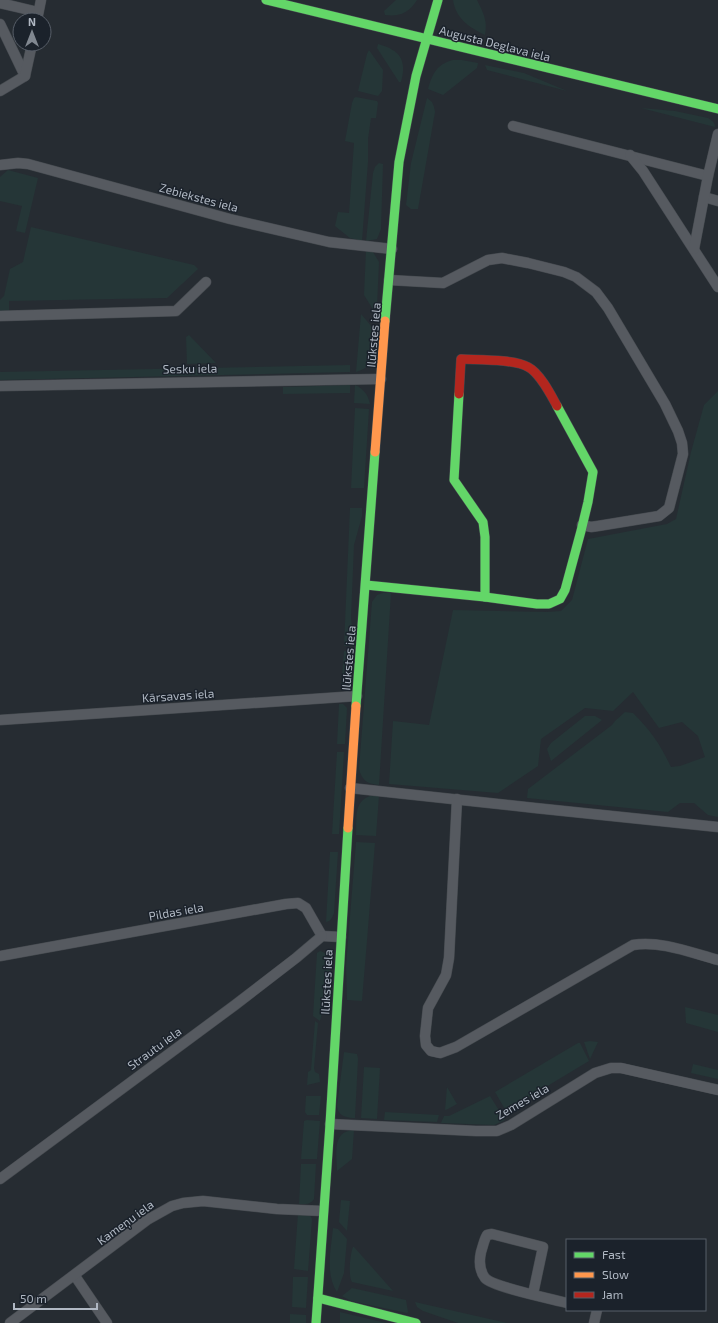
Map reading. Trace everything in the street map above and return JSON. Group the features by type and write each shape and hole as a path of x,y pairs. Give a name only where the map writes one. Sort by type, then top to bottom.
{"street":[{"path":"38,12 41,0"},
{"name":"Augusta Deglava iela","path":"266,0 718,109"},
{"name":"Ilūkstes iela","path":"316,1323 330,1124 350,788 399,162 413,91 438,0"},
{"path":"0,3 26,12"},
{"path":"0,24 25,76"},
{"path":"0,91 25,76 30,52"},
{"path":"513,126 708,176"},
{"path":"694,249 708,176 718,134"},
{"path":"630,155 643,171 718,287"},
{"name":"Zebiekstes iela","path":"0,165 18,163 28,164 230,219 329,242 392,249"},
{"path":"704,197 718,201"},
{"path":"389,280 443,283 488,260 502,258 564,272 576,277 596,292 608,308 665,404 678,431 682,443 683,454 669,508 659,516 591,527 582,525"},
{"path":"0,316 176,311 206,282"},
{"path":"366,586 485,597 538,604 549,604 560,599 565,590 582,525 591,489 593,472 543,382 530,367 510,363 461,359 454,480 460,491 483,522 485,537 485,597"},
{"name":"Sesku iela","path":"0,386 381,378"},
{"name":"Kārsavas iela","path":"0,720 357,696"},
{"path":"350,788 718,827"},
{"path":"457,799 449,958 446,975 428,1008 425,1036 426,1045 431,1050 440,1053 456,1047 633,945 644,943 658,945 718,960"},
{"name":"Pildas iela","path":"0,956 298,903 306,908 322,936"},
{"path":"322,936 341,937"},
{"name":"Strautu iela","path":"0,1179 235,1005 322,936"},
{"name":"Zemes iela","path":"330,1124 430,1130 497,1130 511,1125 595,1073 611,1068 621,1068 718,1090"},
{"name":"Kameņu iela","path":"10,1323 75,1276 154,1215 172,1206 183,1203 203,1202 277,1209 323,1211"},
{"path":"533,1294 543,1247 492,1234 487,1235 484,1239 479,1261 481,1271 490,1283 566,1303"},
{"path":"75,1276 107,1323"},
{"path":"318,1298 416,1323"},
{"path":"594,1323 596,1311"}],"shaded area":[{"path":"396,0 417,0 411,8 399,15 385,15 384,11"},
{"path":"453,0 477,0 485,21 485,35 464,22 457,12"},
{"path":"378,44 392,49 400,57 403,68 401,82 399,82 377,48"},
{"path":"369,50 383,70 382,91 378,96 358,91"},
{"path":"453,60 478,63 477,68 443,95 428,89 433,74 436,70 443,64"},
{"path":"485,65 524,73 567,91 487,70"},
{"path":"356,97 377,101 378,103 376,118 371,118 368,139 368,162 362,241 350,238 335,226 338,212 349,213 354,143 345,141 352,103"},
{"path":"427,98 432,102 435,112 418,209 411,209 406,205 411,163"},
{"path":"641,108 675,111 708,118 714,123 715,127"},
{"path":"379,163 383,164 381,229 377,239 366,241 373,173 375,167"},
{"path":"8,170 38,178 25,233 16,231 22,206 0,201 0,177"},
{"path":"31,227 194,265 198,269 167,298 9,301 9,311 0,311 0,300 4,296 10,269 23,262"},
{"path":"366,250 373,252 379,262 377,309 374,311 364,295"},
{"path":"361,314 373,329 374,345 373,355 368,365 356,372"},
{"path":"189,335 216,363 187,364 186,337"},
{"path":"350,365 350,372 0,380 0,372"},
{"path":"350,385 350,393 283,394 283,387"},
{"path":"355,385 361,388 365,393 370,404 354,403"},
{"path":"718,391 718,817 708,815 694,803 680,803 668,812 527,798 528,789 612,725 625,712 633,713 645,726 655,738 671,767 680,766 705,757 698,736 682,722 659,728 633,692 613,711 585,708 541,739 538,766 498,793 389,784 393,721 429,725 453,610 561,611 572,600 588,539 667,524 676,519 691,452 704,405"},
{"path":"355,408 369,409 364,488 351,488"},
{"path":"350,508 362,508 362,516 354,545 351,618 353,637 351,646 344,646"},
{"path":"391,593 379,785 366,781 359,769 372,602 377,595"},
{"path":"344,651 351,652 349,684 341,689"},
{"path":"339,704 343,704 347,708 345,744 337,744"},
{"path":"585,716 595,716 602,720 551,761 547,749 551,743"},
{"path":"337,752 344,752 339,834 332,834"},
{"path":"370,796 379,796 376,836 356,835 356,817 358,807 361,802"},
{"path":"356,842 375,843 362,1001 347,1000 346,966"},
{"path":"330,852 338,852 334,913 331,919 326,922"},
{"path":"320,951 324,952 330,962 330,976 320,1021 313,1016 317,953"},
{"path":"685,1007 718,1015 718,1032 686,1023"},
{"path":"315,1021 318,1023 314,1068 315,1072 319,1074 320,1082 307,1085 308,1072 311,1070"},
{"path":"584,1042 598,1042 590,1059"},
{"path":"580,1043 589,1061 506,1111 495,1092"},
{"path":"344,1052 357,1054 358,1059 355,1118 343,1116 339,1112 337,1106"},
{"path":"693,1064 718,1070 718,1079 691,1073"},
{"path":"364,1067 380,1068 377,1119 361,1118"},
{"path":"447,1087 457,1104 445,1110"},
{"path":"306,1096 321,1096 319,1115 307,1115 305,1112"},
{"path":"490,1096 505,1120 494,1125 441,1123 444,1116 449,1116"},
{"path":"385,1112 439,1115 437,1122 384,1120"},
{"path":"304,1121 320,1121 317,1159 301,1159"},
{"path":"354,1130 352,1159 337,1171 336,1151 339,1139 347,1131"},
{"path":"301,1164 316,1164 314,1199 307,1204 299,1204"},
{"path":"341,1200 350,1201 347,1231 339,1222"},
{"path":"298,1213 310,1215 312,1219 308,1271 294,1269"},
{"path":"333,1228 338,1229 347,1239 344,1273 337,1292 333,1285 330,1269"},
{"path":"353,1247 393,1291 352,1282 350,1265"},
{"path":"293,1277 308,1277 306,1308 292,1307"},
{"path":"352,1288 406,1300 408,1312 351,1301 342,1296"},
{"path":"415,1302 507,1323 458,1323 423,1311 417,1307"},
{"path":"340,1312 386,1323 340,1323"},
{"path":"290,1314 306,1315 306,1323 290,1323"}],"traffic: fast":[{"path":"266,0 718,109"},
{"path":"385,321 399,162 416,76 438,0"},
{"path":"459,394 454,480 483,522 485,537 485,597"},
{"path":"366,585 485,597 537,604 549,604 560,599 565,590 581,531 593,472 557,406"},
{"path":"356,706 375,452"},
{"path":"316,1323 348,828"},
{"path":"318,1298 416,1323"}],"traffic: slow":[{"path":"375,452 385,321"},
{"path":"348,828 356,706"}],"traffic: jam":[{"path":"459,394 461,359 505,361 522,364 537,374 557,406"}]}
